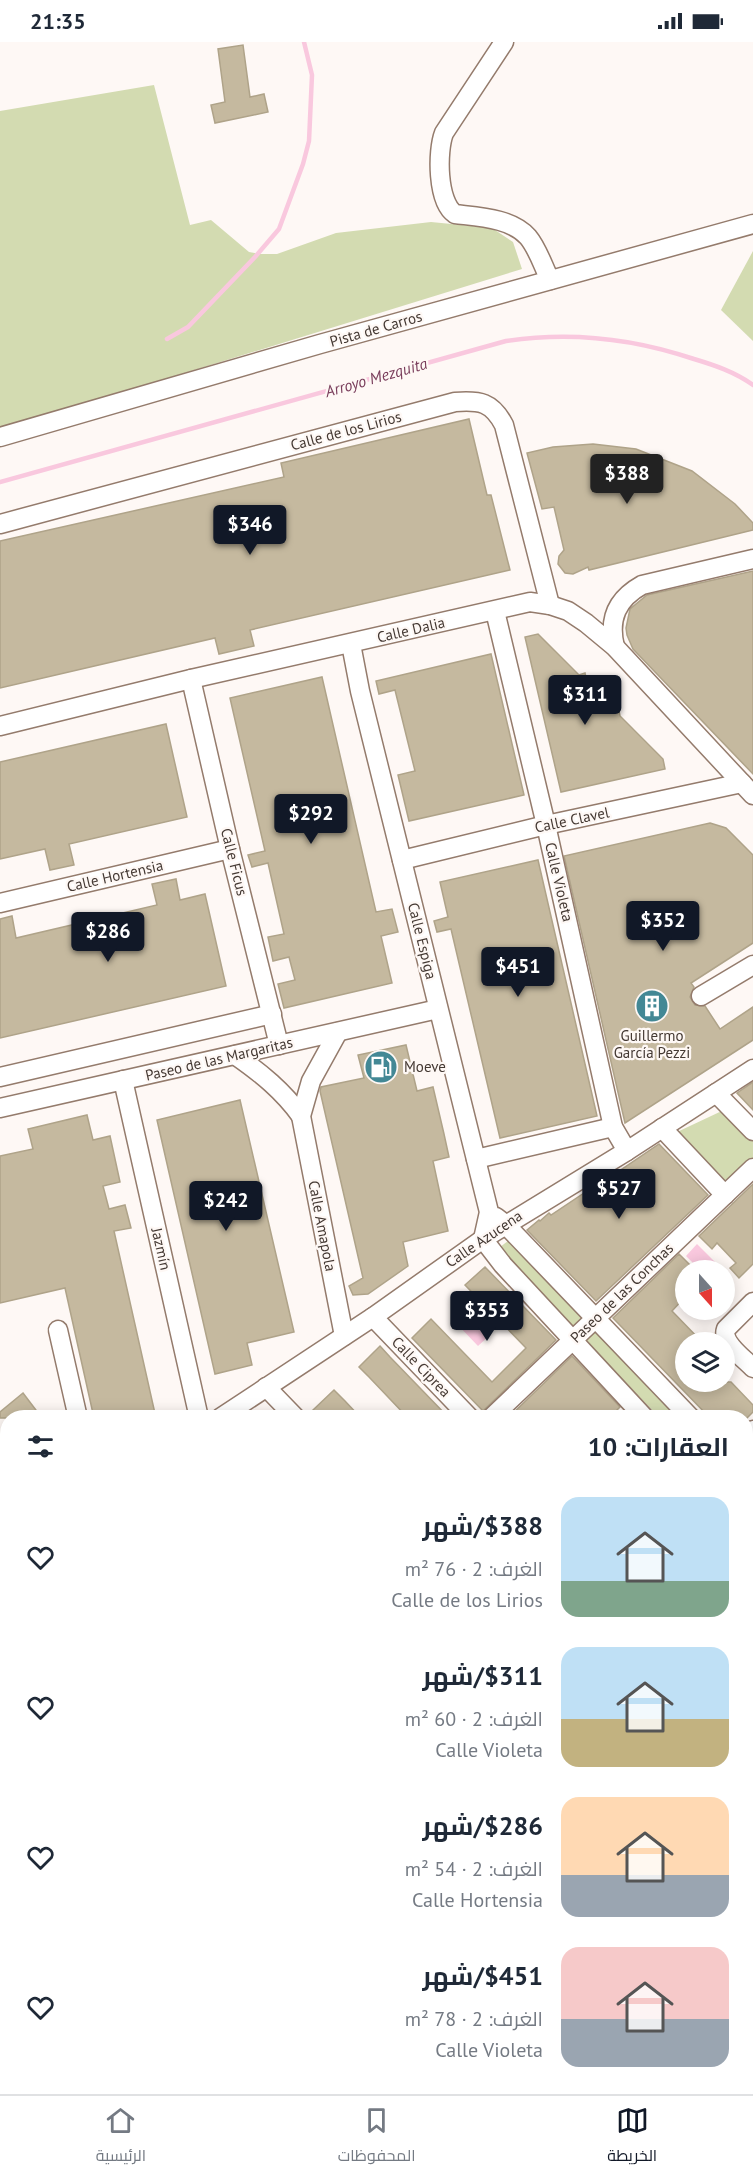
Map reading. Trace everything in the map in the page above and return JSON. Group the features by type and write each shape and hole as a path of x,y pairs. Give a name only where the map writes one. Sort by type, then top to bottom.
{"street":[{"path":"504,42 444,133 440,150 440,176 451,211 455,214 509,225 519,230 534,247 550,280"},
{"name":"Pista de Carros","path":"0,437 753,224"},
{"name":"Calle de los Lirios","path":"0,524 455,402 481,402 499,415 504,425 550,605"},
{"path":"615,647 612,623 622,600 631,591 642,585 753,559"},
{"name":"Calle Dalia","path":"0,726 191,679 530,602 568,611 615,647 747,789"},
{"name":"Calle Violeta","path":"495,611 546,825 613,1127 627,1151"},
{"name":"Calle Espiga","path":"351,644 360,691 489,1212 483,1239"},
{"name":"Calle Ficus","path":"191,679 230,849 279,1045"},
{"name":"Calle Clavel","path":"402,860 546,825 747,789"},
{"name":"Calle Hortensia","path":"0,903 230,849"},
{"path":"701,996 753,964"},
{"name":"Paseo de las Margaritas","path":"0,1108 438,1009"},
{"path":"0,1077 272,1014"},
{"name":"Calle Amapola","path":"301,1116 311,1081 338,1032"},
{"name":"Calle Amapola","path":"235,1055 273,1083 301,1116 344,1336"},
{"name":"Calle Azucena","path":"232,1410 373,1317 505,1224 627,1151 753,1069"},
{"name":"Jazmín","path":"123,1080 197,1410"},
{"path":"716,1093 753,1131"},
{"path":"476,1158 613,1127"},
{"path":"662,1128 725,1195"},
{"name":"Paseo de las Conchas","path":"499,1410 753,1168"},
{"path":"489,1212 505,1224 684,1410"},
{"path":"483,1239 498,1260 572,1340 632,1410"},
{"path":"753,1302 726,1329 724,1334 726,1341 753,1368"},
{"name":"Calle Ciprea","path":"373,1317 462,1410"},
{"path":"58,1330 76,1410"},
{"path":"266,1387 288,1410"}],"green space":[{"path":"154,85 190,225 211,220 249,252 260,254 277,254 336,233 431,222 492,228 513,242 522,269 0,430 0,111"},
{"path":"753,251 753,341 721,310"},
{"path":"726,1109 753,1136 753,1164 727,1188 675,1133"},
{"path":"512,1238 586,1316 573,1329 496,1250"},
{"path":"595,1325 678,1410 652,1410 582,1338"}],"shaded area":[{"path":"697,1244 713,1260 690,1260 686,1256"},
{"path":"468,1310 491,1334 478,1346 455,1322"}],"building":[{"path":"243,45 250,97 264,94 268,112 215,123 211,105 225,102 218,49"},
{"path":"469,419 487,495 491,495 510,570 250,630 254,646 219,654 215,638 0,688 0,541 284,477 281,463"},
{"path":"593,444 636,449 692,471 735,504 753,523 753,530 589,570 588,567 573,574 565,573 558,564 559,556 564,550 554,507 542,509 527,453 553,447"},
{"path":"753,571 753,774 633,649 626,628 630,609 647,595"},
{"path":"538,634 579,675 585,673 587,683 596,692 602,690 604,700 612,707 618,706 620,716 663,759 665,769 561,792 525,637"},
{"path":"491,654 524,795 409,821 398,775 415,771 395,690 379,694 376,681"},
{"path":"322,677 376,912 392,909 398,932 381,936 392,983 284,1008 278,984 295,980 289,957 273,961 268,937 284,934 268,863 252,867 248,855 265,851 230,698"},
{"path":"166,724 187,817 69,844 74,865 50,870 45,849 0,859 0,762"},
{"path":"710,823 726,828 753,855 753,943 691,983 694,987 690,997 695,1005 705,1006 720,1029 753,1007 753,1040 625,1123 564,856"},
{"path":"538,860 597,1116 500,1138 451,929 437,932 434,921 448,917 440,882"},
{"path":"176,879 180,900 205,894 226,986 0,1038 0,919 12,916 16,938 157,905 152,884"},
{"path":"406,1045 417,1091 433,1087 444,1134 449,1157 433,1161 448,1231 403,1242 408,1266 368,1294 353,1295 349,1286 363,1278 320,1091 321,1087 364,1078 358,1055"},
{"path":"753,1082 753,1110 737,1093"},
{"path":"240,1100 294,1332 247,1343 252,1365 215,1374 157,1120"},
{"path":"87,1115 93,1140 110,1136 120,1182 103,1186 109,1209 125,1205 131,1228 114,1231 154,1410 92,1410 65,1288 0,1303 0,1156 33,1149 28,1129"},
{"path":"659,1144 708,1195 596,1301 527,1230 549,1213 551,1215"},
{"path":"753,1184 753,1264 739,1278 735,1274 735,1260 717,1243 712,1249 699,1236"},
{"path":"679,1254 685,1260 675,1260 675,1308 672,1311 675,1314 675,1320 681,1320 692,1332 675,1332 675,1382 613,1318"},
{"path":"485,1267 556,1340 484,1410 412,1338 431,1319 492,1382 526,1348 465,1285"},
{"path":"380,1346 441,1410 400,1410 359,1367"},
{"path":"572,1356 620,1407 617,1410 516,1410"},
{"path":"735,1386 753,1405 753,1410 702,1410 685,1392 735,1392"},
{"path":"334,1390 353,1410 313,1410"},
{"path":"23,1393 36,1410 2,1410"}],"waterway":[{"path":"167,339 188,327 279,229 309,141 312,75 304,42"},
{"name":"Arroyo Mezquita","path":"0,482 506,341 554,337 624,341 709,364 753,385"}],"place":[{"name":"Guillermo García Pezzi","path":"652,1006"},
{"name":"Moeve","path":"381,1067"}]}
